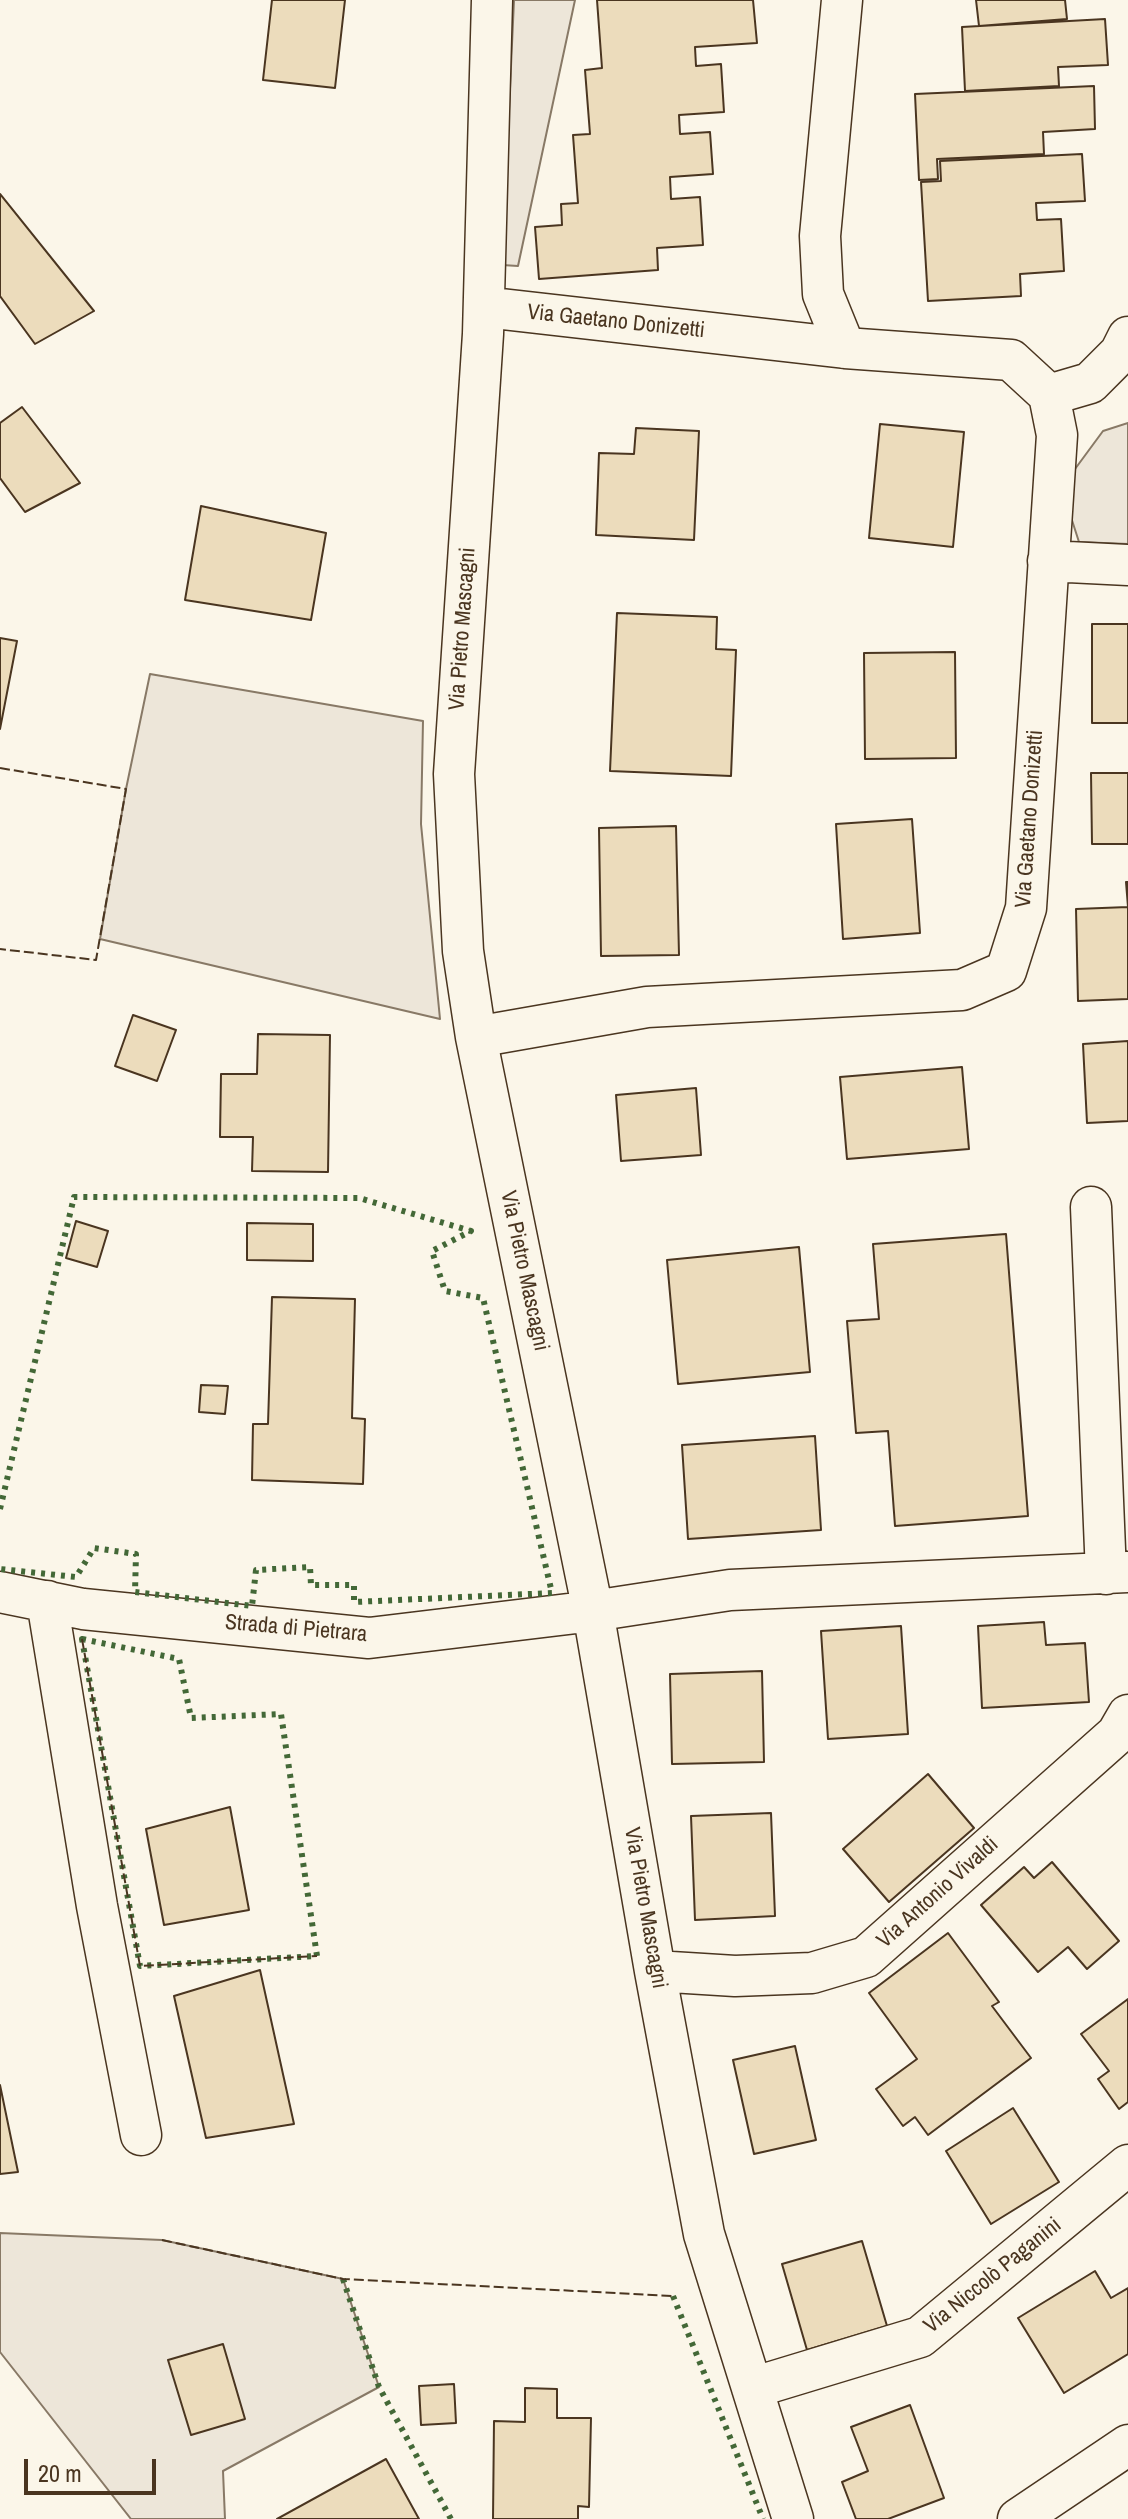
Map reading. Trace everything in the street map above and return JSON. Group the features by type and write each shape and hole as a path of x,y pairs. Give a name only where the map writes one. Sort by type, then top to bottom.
{"street":[{"name":"Via Pietro Mascagni","path":"492,0 484,307 454,774 463,951 476,1037 593,1611 704,2234 793,2519"},
{"path":"842,0 820,236 823,294 845,348"},
{"name":"Via Gaetano Donizetti","path":"476,1037 647,1007 962,990 1006,971 1026,908 1057,435 1049,395 1011,360 845,348 484,307"},
{"path":"1049,395 1090,383 1120,353 1128,337"},
{"path":"1048,561 1128,565"},
{"path":"593,1611 730,1590 1117,1573 1091,1207"},
{"name":"Strada di Pietrara","path":"0,1592 83,1609 369,1638 593,1611"},
{"path":"47,1601 97,1906 141,2135"},
{"name":"Via Antonio Vivaldi","path":"655,1971 735,1976 812,1973 866,1957 1117,1734 1128,1715"},
{"name":"Via Niccolò Paganini","path":"752,2388 920,2337 1128,2165"},
{"path":"1018,2519 1128,2445"}],"shaded area":[{"path":"514,0 575,0 518,266 502,265"},
{"path":"1128,423 1128,544 1079,542 1069,511 1075,469 1103,431"},
{"path":"150,674 423,721 421,824 440,1019 100,939"},
{"path":"0,2233 162,2240 343,2279 379,2387 223,2471 225,2519 131,2519 0,2352"}],"building":[{"path":"272,0 345,0 335,88 263,80"},
{"path":"597,0 753,0 757,43 695,47 696,66 721,64 724,112 679,115 680,134 710,132 713,174 670,177 671,199 700,197 703,245 657,248 658,270 539,279 535,227 562,225 561,204 578,203 573,135 590,134 585,70 602,68"},
{"path":"976,0 1065,0 1067,19 979,26"},
{"path":"1105,19 1108,65 1058,67 1059,86 965,91 962,27"},
{"path":"1094,86 1095,129 1043,132 1044,154 937,159 938,179 919,180 915,94"},
{"path":"1082,154 1085,201 1036,203 1037,220 1061,219 1064,271 1020,274 1021,296 928,301 921,182 941,181 940,161"},
{"path":"0,194 94,311 35,344 0,296"},
{"path":"22,407 80,483 25,512 0,478 0,423"},
{"path":"880,424 964,432 953,547 869,538"},
{"path":"636,428 699,431 694,540 596,535 599,453 634,454"},
{"path":"201,506 326,533 311,620 185,600"},
{"path":"617,613 717,617 716,649 736,650 731,776 610,771"},
{"path":"1092,624 1128,624 1128,723 1092,723"},
{"path":"0,638 17,641 0,729"},
{"path":"955,652 956,758 865,759 864,653"},
{"path":"1091,773 1128,773 1128,844 1092,844"},
{"path":"912,819 920,933 843,939 836,824"},
{"path":"676,826 679,955 601,956 599,828"},
{"path":"1128,907 1128,999 1078,1001 1076,909"},
{"path":"133,1015 176,1030 157,1081 115,1066"},
{"path":"258,1034 330,1035 328,1172 252,1171 253,1137 220,1137 221,1074 257,1074"},
{"path":"1128,1041 1128,1121 1087,1123 1083,1044"},
{"path":"962,1067 969,1149 847,1159 840,1077"},
{"path":"696,1088 701,1155 621,1161 616,1095"},
{"path":"76,1221 108,1231 97,1267 66,1258"},
{"path":"247,1223 313,1224 313,1261 247,1260"},
{"path":"1006,1234 1028,1516 895,1526 888,1431 856,1433 847,1321 879,1319 873,1244"},
{"path":"799,1247 810,1372 678,1384 667,1260"},
{"path":"272,1297 355,1299 352,1418 365,1419 363,1484 252,1480 253,1424 268,1424"},
{"path":"201,1385 228,1386 225,1414 199,1412"},
{"path":"815,1436 821,1530 688,1539 682,1445"},
{"path":"1044,1622 1046,1645 1085,1643 1089,1702 982,1708 978,1626"},
{"path":"901,1626 908,1734 828,1739 821,1631"},
{"path":"762,1671 764,1762 672,1764 670,1674"},
{"path":"928,1774 974,1828 889,1902 843,1849"},
{"path":"230,1807 249,1910 164,1925 146,1829"},
{"path":"771,1813 775,1916 695,1920 691,1816"},
{"path":"1052,1862 1119,1941 1087,1969 1068,1947 1038,1972 981,1905 1024,1867 1034,1878"},
{"path":"948,1933 999,2002 992,2006 1031,2058 928,2135 915,2117 903,2126 876,2089 917,2059 869,1993"},
{"path":"260,1970 294,2124 206,2138 174,1996"},
{"path":"1128,1999 1128,2102 1119,2109 1098,2079 1109,2071 1081,2034"},
{"path":"795,2046 816,2140 754,2154 733,2060"},
{"path":"0,2085 18,2172 0,2174"},
{"path":"1013,2108 1059,2182 991,2224 946,2151"},
{"path":"862,2241 887,2326 807,2350 782,2264"},
{"path":"1095,2271 1111,2298 1128,2288 1128,2354 1064,2393 1018,2318"},
{"path":"223,2344 245,2419 191,2435 168,2360"},
{"path":"454,2384 456,2423 421,2425 419,2386"},
{"path":"525,2388 557,2389 557,2418 591,2418 589,2507 578,2506 578,2519 493,2519 494,2421 525,2422"},
{"path":"910,2405 944,2498 888,2519 856,2519 842,2482 868,2471 851,2427"},
{"path":"386,2459 419,2519 277,2519"}],"hedge":[{"path":"0,1509 74,1197 359,1198 471,1231 432,1251 445,1291 483,1298 552,1593 354,1602 354,1585 311,1585 310,1567 256,1570 252,1606 135,1592 136,1554 94,1548 76,1577 0,1569"},
{"path":"82,1639 179,1659 191,1718 281,1714 317,1956 140,1966 82,1639"},
{"path":"343,2279 379,2387 451,2519"},
{"path":"673,2296 763,2519"}],"fence":[{"path":"0,768 126,789 96,960 0,949"},
{"path":"82,1639 140,1966 317,1956"},
{"path":"162,2240 343,2279 673,2296"}]}
